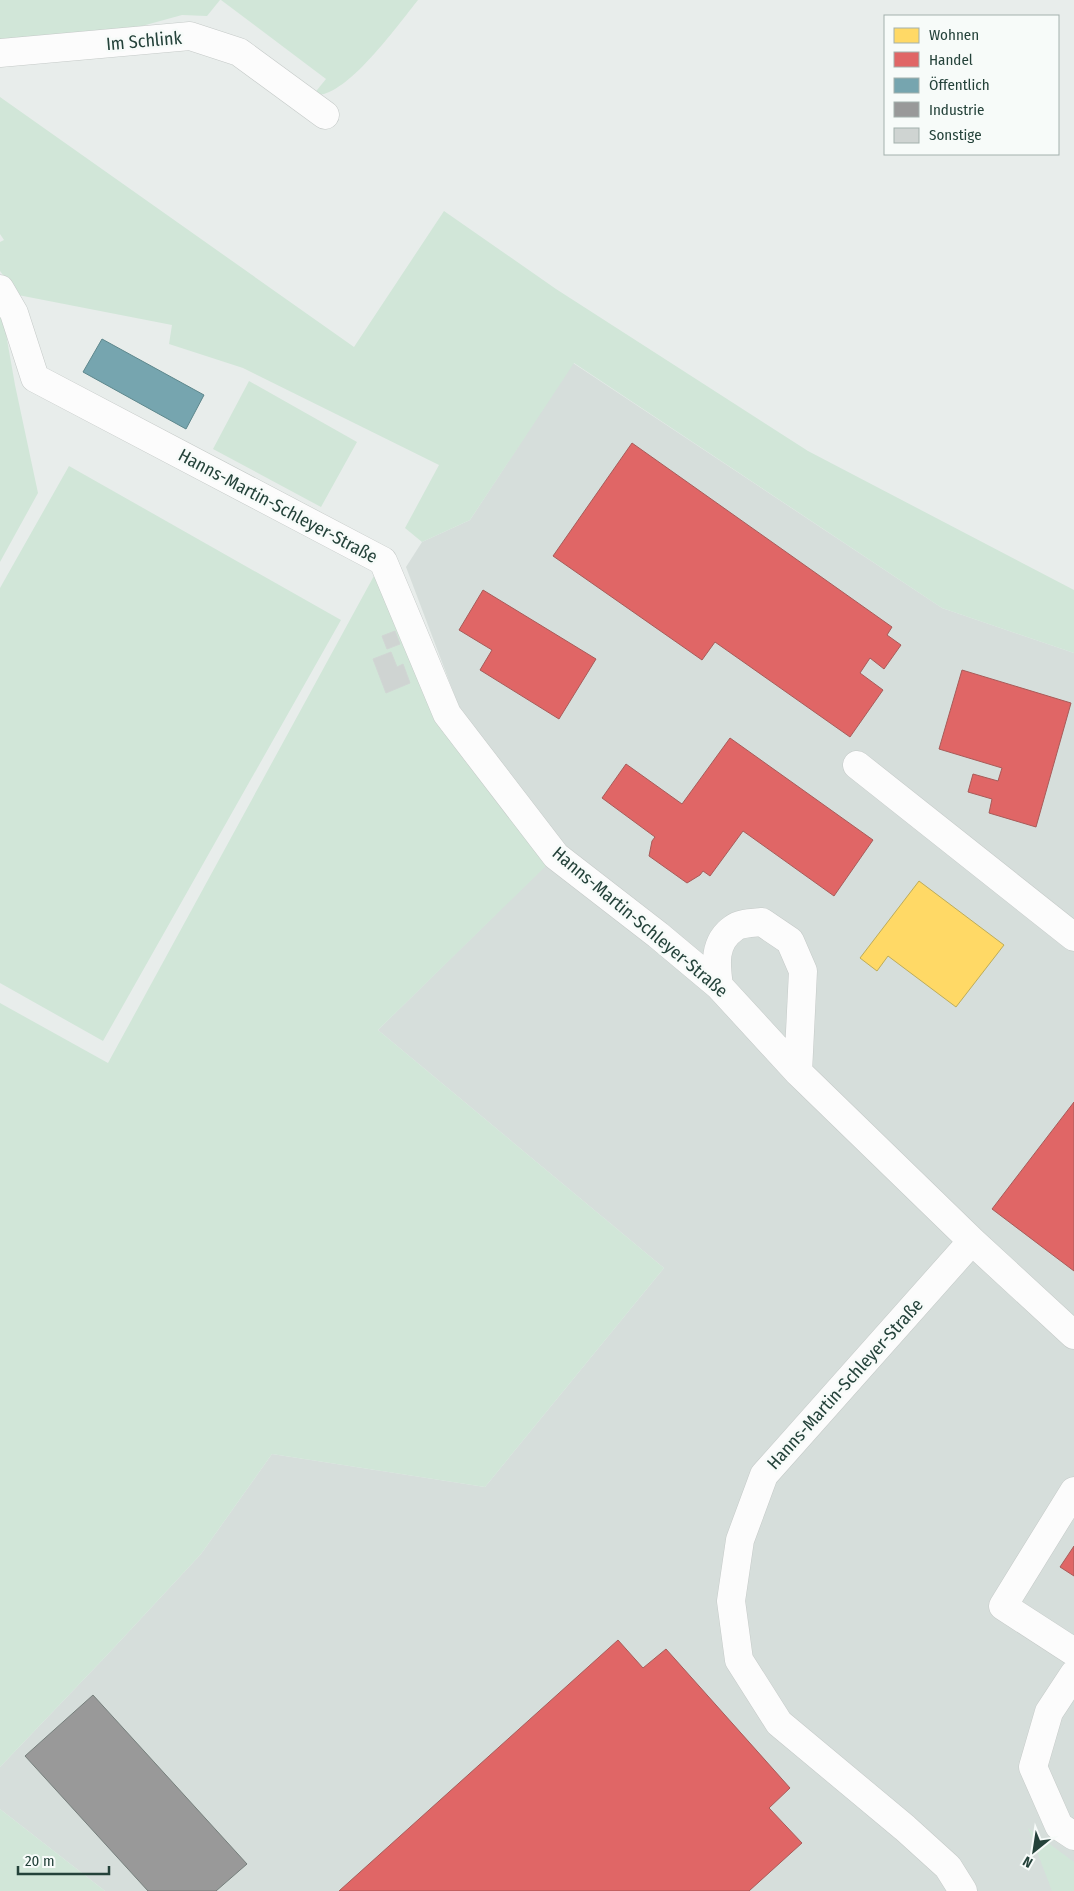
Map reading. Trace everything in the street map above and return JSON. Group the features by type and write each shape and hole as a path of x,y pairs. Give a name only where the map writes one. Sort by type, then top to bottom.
{"street":[{"name":"Im Schlink","path":"0,53 190,36 239,52 325,115"},
{"name":"Hanns-Martin-Schleyer-Straße","path":"0,289 14,313 36,378 383,561 447,714 556,856 658,935 719,986 798,1072 972,1241 1074,1335"},
{"path":"857,765 1074,937"},
{"path":"719,986 716,965 719,944 735,927 762,922 790,941 802,971 798,1072"},
{"name":"Hanns-Martin-Schleyer-Straße","path":"963,1891 948,1867 905,1828 778,1723 739,1660 731,1601 740,1540 764,1475 972,1241"},
{"path":"1074,1491 1002,1606 1074,1652"},
{"path":"1074,1674 1049,1712 1033,1766 1059,1826 1074,1836"}],"shaded area":[{"path":"573,363 942,608 1074,653 1074,1891 105,1891 0,1809 0,1767 201,1554 272,1454 485,1487 664,1268 378,1030 549,862 462,715 406,567 422,542 470,520"}],"green space":[{"path":"0,0 220,0 207,16 182,15 142,26 30,46 0,44"},
{"path":"221,0 418,0 375,53 349,79 324,94 313,95 326,79"},
{"path":"0,97 354,347 444,211 556,289 808,451 1074,590 1074,653 942,608 574,363 470,520 422,542 405,528 439,465 243,368 169,344 172,325 18,295 0,271 0,242 4,240 0,234"},
{"path":"0,308 38,493 0,562"},
{"path":"249,381 357,442 321,507 213,449"},
{"path":"69,466 341,620 103,1041 0,983 0,588"},
{"path":"375,574 550,862 378,1030 664,1268 485,1487 272,1454 201,1554 0,1767 0,1003 108,1063"},
{"path":"0,1809 105,1891 0,1891"},
{"path":"1028,1828 1074,1862 1074,1891 1052,1891"}],"building: Wohnen":[{"path":"919,881 1004,945 956,1007 888,956 877,971 860,958"}],"building: Handel":[{"path":"632,443 892,627 887,635 901,645 884,669 870,658 860,673 883,690 850,737 715,642 702,660 553,556"},
{"path":"483,590 596,659 559,719 480,670 492,650 459,630"},
{"path":"962,670 1071,703 1036,827 989,813 992,799 968,792 973,774 998,781 1002,768 939,749"},
{"path":"730,738 873,840 834,896 743,831 710,876 703,871 687,883 649,856 652,841 655,837 602,798 626,764 682,804"},
{"path":"1074,1102 1074,1271 992,1209"},
{"path":"1074,1546 1074,1576 1060,1567"},
{"path":"618,1640 643,1668 666,1649 790,1788 769,1808 802,1843 749,1891 339,1891"}],"building: Öffentlich":[{"path":"102,339 204,395 186,429 83,372"}],"building: Industrie":[{"path":"93,1695 247,1864 216,1891 148,1891 25,1756"}],"building: Sonstige":[{"path":"395,631 400,644 387,649 382,636"},
{"path":"391,652 397,667 403,664 410,683 386,693 373,659"}]}
